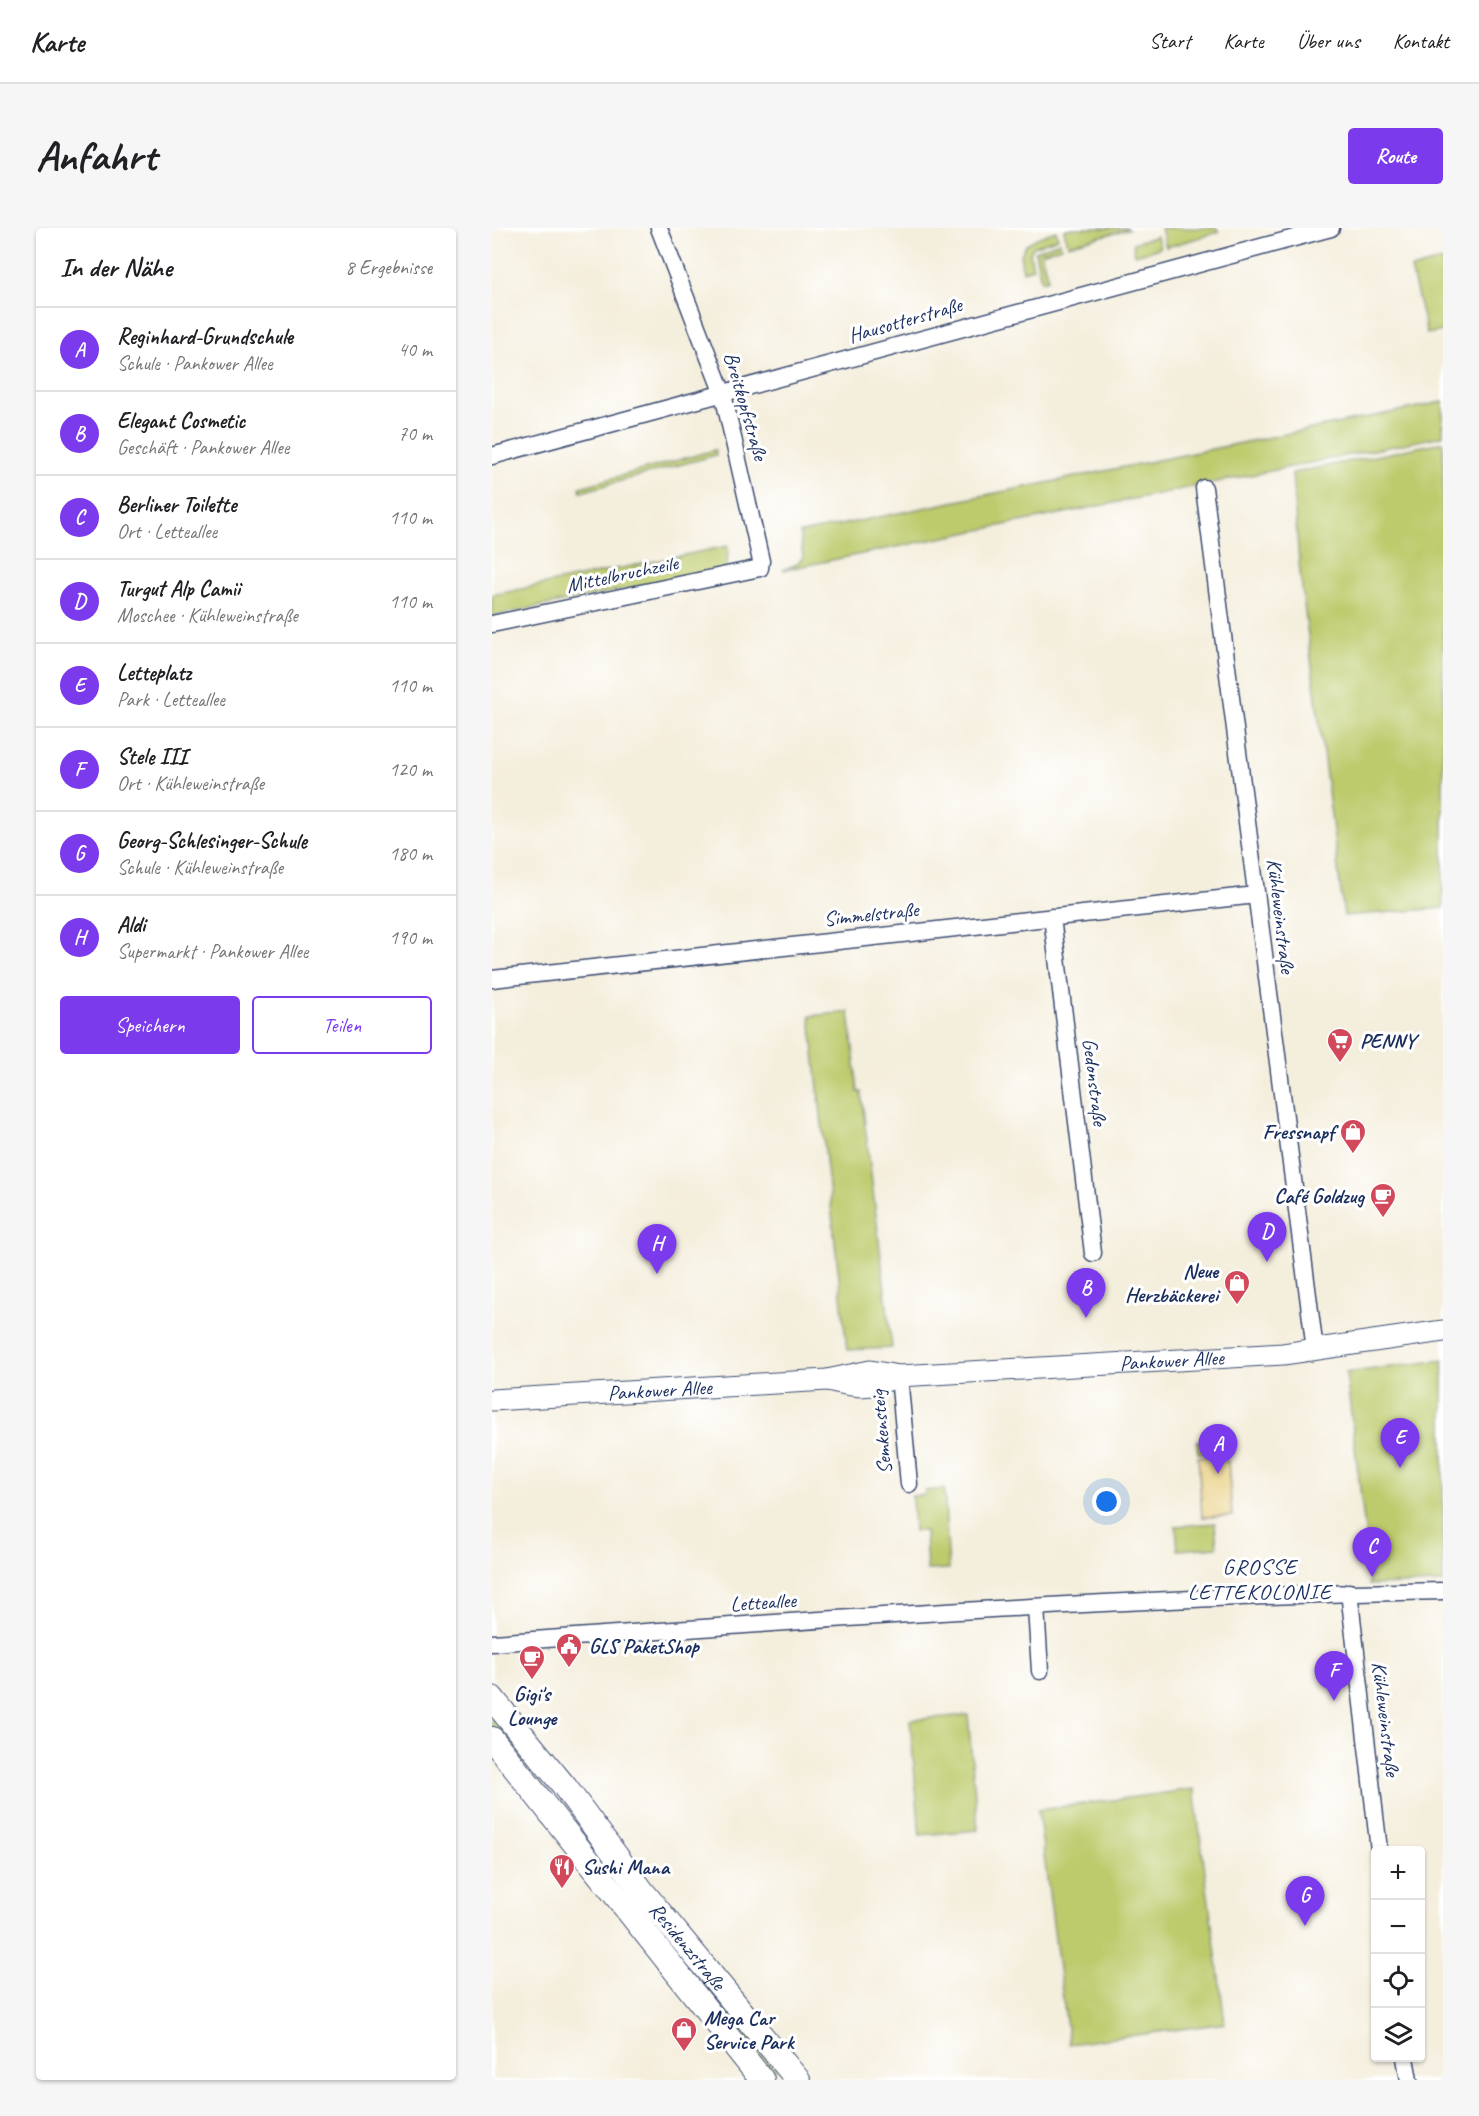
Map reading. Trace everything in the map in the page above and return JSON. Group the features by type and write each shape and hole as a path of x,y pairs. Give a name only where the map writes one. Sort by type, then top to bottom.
{"main road":[{"name":"Residenzstraße","path":"492,1698 565,1787 642,1891 798,2080"},
{"name":"Residenzstraße","path":"492,1739 762,2080"}],"street":[{"name":"Breitkopfstraße","path":"659,228 723,394 762,561 760,568"},
{"name":"Hausotterstraße","path":"492,456 1331,228"},
{"name":"Kühleweinstraße","path":"1204,488 1315,1350"},
{"name":"Mittelbruchzeile","path":"492,624 760,568"},
{"name":"Simmelstraße","path":"492,979 1256,895"},
{"name":"Gedonstraße","path":"1052,917 1093,1253"},
{"name":"Pankower Allee","path":"492,1400 827,1380 870,1371 899,1376 1283,1354 1443,1331"},
{"name":"Semkensteig","path":"899,1376 909,1484"},
{"name":"Letteallee","path":"492,1642 1036,1607 1349,1592 1443,1591"},
{"name":"Kühleweinstraße","path":"1349,1592 1379,1846"},
{"path":"1036,1607 1040,1671"},
{"path":"1406,2062 1409,2080"}],"green space":[{"path":"1071,228 1128,229 1068,245 1064,230"},
{"path":"1161,228 1217,228 1219,232 1166,247"},
{"path":"1056,231 1058,238 1033,247 1030,254 1033,268 1023,271 1021,254 1028,243"},
{"path":"1157,236 1160,248 1135,255 1133,243"},
{"path":"1060,242 1061,247 1041,253 1048,279 1041,281 1035,251"},
{"path":"1443,260 1443,331 1427,334 1411,269"},
{"path":"1443,402 1443,436 783,570 797,564 803,557 800,533"},
{"path":"1443,442 1443,908 1344,916 1300,573 1292,473"},
{"path":"715,450 716,455 581,492 580,487"},
{"path":"728,546 727,569 492,616 492,595"},
{"path":"849,1012 892,1348 847,1350 810,1016"},
{"path":"1443,1360 1443,1583 1369,1585 1369,1563 1346,1373"},
{"path":"1224,1439 1225,1451 1198,1453 1197,1441"},
{"path":"944,1489 949,1569 927,1570 925,1531 914,1531 912,1496 925,1495 925,1491"},
{"path":"1215,1523 1217,1547 1178,1550 1176,1526"},
{"path":"492,1710 548,1784 543,1788 492,1727"},
{"path":"968,1715 978,1830 920,1835 910,1720"},
{"path":"1194,1789 1225,2023 1069,2044 1038,1810"},
{"path":"675,1941 776,2069 771,2073 667,1947"}],"sand":[{"path":"1217,1455 1218,1462 1228,1461 1232,1516 1202,1517 1198,1457"}],"place":[{"name":"PENNY","path":"1340,1064"},
{"name":"Fressnapf","path":"1353,1155"},
{"name":"Café Goldzug","path":"1383,1219"},
{"name":"Turgut Alp Camii","path":"1267,1262"},
{"name":"Aldi","path":"657,1274"},
{"name":"Neue Herzbäckerei","path":"1237,1306"},
{"name":"Elegant Cosmetic","path":"1086,1318"},
{"name":"Letteplatz","path":"1400,1468"},
{"name":"Reginhard-Grundschule","path":"1218,1474"},
{"name":"Berliner Toilette","path":"1372,1577"},
{"name":"GLS PaketShop","path":"569,1669"},
{"name":"Gigi's Lounge","path":"532,1681"},
{"name":"Stele III","path":"1334,1701"},
{"name":"Sushi Mana","path":"562,1890"},
{"name":"Georg-Schlesinger-Schule","path":"1305,1926"},
{"name":"Mega Car Service Park","path":"684,2053"}],"district":[{"name":"GROSSE LETTEKOLONIE","path":"1260,1578"}]}
